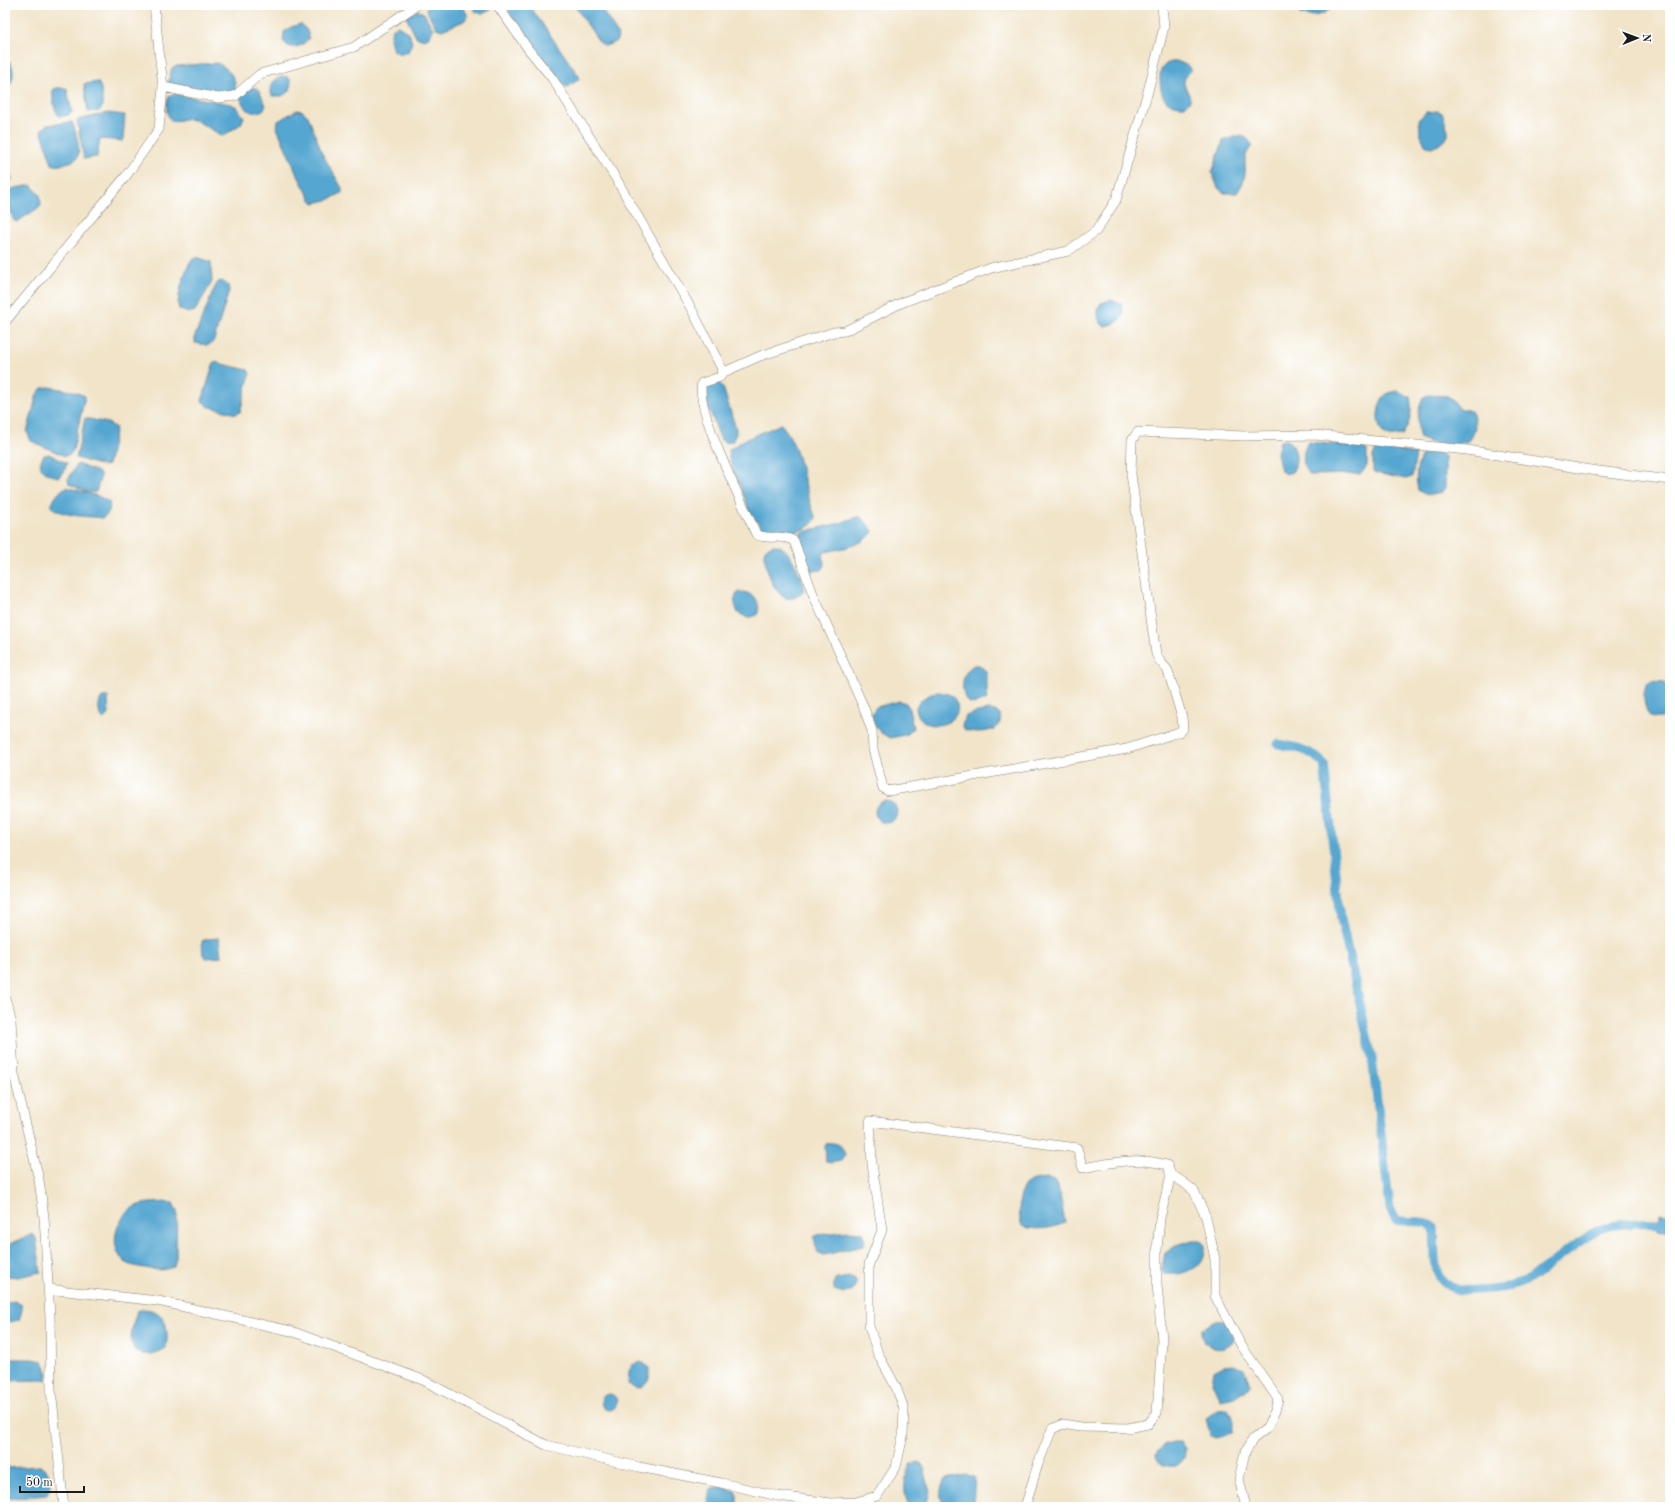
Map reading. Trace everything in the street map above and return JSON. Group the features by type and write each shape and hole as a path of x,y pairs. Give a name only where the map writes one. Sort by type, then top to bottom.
{"street":[{"path":"5,322 126,176 152,142 159,129 163,87 154,5"},
{"path":"163,87 218,98 235,96 260,74 354,47 418,5"},
{"path":"497,5 552,78 615,177 692,310 721,367 722,373"},
{"path":"1162,5 1164,27 1130,156 1116,200 1096,230 1068,251 990,268 901,303 845,331 828,334 760,356 722,373 720,377 702,383 700,389 703,405 714,436 756,534 760,537 788,537 794,541 813,594 864,708 872,731 873,750 883,788 888,791 1127,749 1179,732 1183,729 1182,717 1168,671 1165,666 1159,663 1156,654 1131,474 1132,440 1138,432 1244,436 1315,435 1467,450 1591,470 1670,480"},
{"path":"5,998 10,1019 14,1074 39,1180 44,1217 51,1390 64,1507"},
{"path":"48,1289 158,1301 291,1331 423,1380 546,1444 639,1467 721,1482 778,1496 831,1503 856,1502 877,1496 896,1467 903,1436 904,1409 896,1387 878,1354 869,1326 869,1264 882,1230 872,1164 870,1121 1077,1148 1083,1168 1127,1160 1148,1160 1167,1165 1171,1176 1160,1218 1157,1250 1157,1284 1162,1340 1157,1412 1148,1424 1128,1428 1080,1427 1063,1424 1052,1429 1038,1464 1025,1507"},
{"path":"1171,1176 1183,1182 1194,1191 1206,1217 1215,1259 1214,1296 1241,1344 1278,1399 1275,1411 1267,1428 1253,1439 1245,1452 1240,1479 1246,1507"}],"water":[{"path":"428,5 462,5 468,16 464,21 442,30 436,28 426,9"},
{"path":"472,5 493,6 491,10 482,14 475,11"},
{"path":"504,5 529,5 579,76 578,80 568,87 558,83"},
{"path":"574,5 599,5 617,33 618,37 616,42 605,46 600,43"},
{"path":"1294,5 1334,5 1323,14 1310,16 1301,15"},
{"path":"417,10 424,13 433,29 431,35 424,40 416,37 406,17"},
{"path":"301,24 307,30 309,38 300,46 289,46 283,41 284,32 291,27"},
{"path":"398,26 409,33 412,43 408,52 400,54 393,50 390,39 392,29"},
{"path":"5,58 9,61 13,69 13,78 5,90"},
{"path":"1177,61 1188,66 1191,71 1184,83 1190,101 1185,106 1178,106 1169,103 1165,100 1162,92 1160,76 1162,68 1168,63"},
{"path":"217,63 229,71 232,75 236,88 235,93 220,95 172,85 168,82 172,68 176,66"},
{"path":"282,76 288,77 291,81 290,91 282,96 272,96 270,88 272,82"},
{"path":"98,82 101,88 103,106 99,111 88,112 84,84"},
{"path":"252,87 258,89 266,105 260,112 252,112 243,105 241,101 240,97"},
{"path":"56,88 66,88 67,90 72,112 69,115 60,117 56,112 53,101 53,90"},
{"path":"174,94 231,104 237,107 244,117 241,124 223,136 195,120 184,119 173,122 168,116 167,105 168,98 170,95"},
{"path":"297,110 303,111 308,116 323,155 342,188 342,193 328,200 314,203 311,200 297,174 277,128 278,121"},
{"path":"1438,111 1442,113 1448,130 1448,136 1438,145 1432,147 1425,145 1420,133 1419,119 1426,112"},
{"path":"107,113 125,115 123,141 100,139 97,157 84,159 77,120"},
{"path":"72,122 78,140 78,155 76,159 72,161 54,165 52,164 41,130 47,125"},
{"path":"1236,136 1246,138 1252,146 1245,158 1245,174 1242,185 1237,193 1224,193 1218,188 1212,173 1223,141"},
{"path":"5,153 12,180 5,186"},
{"path":"31,185 40,195 41,206 17,222 14,221 5,198 5,190"},
{"path":"197,257 211,262 212,282 195,311 188,313 179,309 178,299 190,262 193,258"},
{"path":"222,281 228,285 229,291 214,340 211,344 206,345 195,343 195,336 214,289 218,282"},
{"path":"1110,300 1120,303 1123,312 1122,316 1117,322 1104,326 1100,322 1098,309 1101,303"},
{"path":"214,362 248,370 250,374 240,412 236,414 207,406 202,401"},
{"path":"718,382 723,387 736,429 736,434 732,442 725,443 721,440 704,396 706,385"},
{"path":"49,387 72,391 85,396 73,450 70,455 65,456 31,441 27,432 37,394 42,388"},
{"path":"1397,391 1410,397 1410,417 1407,427 1402,435 1389,436 1384,434 1379,425 1379,407 1386,395"},
{"path":"1429,395 1447,396 1452,399 1459,408 1471,411 1475,426 1469,441 1444,445 1432,443 1420,438 1418,418 1420,407 1423,397"},
{"path":"85,418 108,423 116,428 108,465 103,466 76,458"},
{"path":"781,424 794,444 816,518 812,524 806,528 792,532 763,530 750,512 729,459 729,450 740,442"},
{"path":"1287,440 1295,450 1296,464 1292,472 1285,474 1281,471 1277,453 1280,441"},
{"path":"1308,442 1362,447 1367,450 1367,466 1361,474 1310,475 1305,468 1303,459"},
{"path":"1383,448 1416,454 1412,477 1406,479 1375,473 1373,471 1373,456 1376,449"},
{"path":"1434,452 1443,454 1445,457 1445,487 1442,492 1432,495 1418,490 1416,476 1419,462 1423,454"},
{"path":"49,454 67,463 65,469 59,477 46,473 41,468 41,460 44,455"},
{"path":"77,464 98,472 101,476 96,492 87,492 69,484 68,479"},
{"path":"66,487 98,496 109,502 110,510 107,515 103,518 69,514 63,513 51,507 53,501"},
{"path":"859,516 873,531 870,536 852,546 825,552 822,556 825,565 822,570 811,571 804,559 798,537 802,532 840,523"},
{"path":"773,545 779,546 789,554 799,573 804,585 804,590 795,597 788,598 781,595 775,588 771,579 767,569 764,552 766,548"},
{"path":"739,592 748,593 755,598 759,606 757,615 748,618 738,613 735,605 735,596"},
{"path":"974,665 980,665 987,672 987,699 975,704 967,702 963,692 963,682 966,672"},
{"path":"1652,681 1665,682 1670,694 1670,712 1661,718 1650,717 1645,706 1644,697 1646,685"},
{"path":"935,692 950,695 956,702 958,710 955,716 949,721 933,725 925,722 919,717 916,707 922,699"},
{"path":"102,697 108,697 109,714 103,719 99,708"},
{"path":"899,701 906,703 909,708 913,728 908,734 891,738 877,729 872,713 876,707"},
{"path":"990,710 1000,714 998,725 989,731 983,732 965,730 962,725 966,716 977,712"},
{"path":"886,801 894,804 897,812 894,820 886,823 878,820 875,812 878,804"},
{"path":"219,938 221,957 206,958 203,955 202,941"},
{"path":"827,1143 837,1144 843,1149 845,1155 841,1161 831,1163 826,1162 825,1146"},
{"path":"1046,1178 1056,1182 1065,1222 1056,1226 1044,1228 1027,1228 1022,1226 1019,1206 1023,1188 1029,1182"},
{"path":"147,1203 173,1203 177,1211 176,1258 174,1266 171,1268 156,1270 136,1266 124,1261 119,1255 115,1239 119,1223 124,1216 129,1210 136,1206"},
{"path":"1661,1213 1670,1216 1670,1231 1659,1229"},
{"path":"848,1231 863,1232 865,1238 863,1246 824,1255 817,1252 814,1237 818,1235"},
{"path":"33,1234 36,1238 41,1272 18,1277 6,1276 5,1248 9,1244"},
{"path":"1192,1240 1200,1240 1205,1245 1205,1253 1198,1265 1193,1269 1179,1274 1164,1274 1161,1271 1165,1253 1177,1245"},
{"path":"850,1277 854,1278 857,1282 853,1290 844,1293 834,1290 834,1282 836,1279"},
{"path":"14,1301 22,1305 19,1320 5,1323 5,1303"},
{"path":"143,1309 151,1310 157,1313 165,1321 167,1334 166,1348 156,1353 145,1354 136,1351 131,1340 132,1329 137,1311"},
{"path":"1225,1320 1232,1332 1233,1342 1223,1348 1213,1348 1205,1341 1202,1329 1215,1321"},
{"path":"5,1359 32,1359 43,1361 48,1374 46,1380 5,1381"},
{"path":"641,1362 649,1368 649,1379 642,1387 637,1388 628,1384 629,1371 632,1365"},
{"path":"1232,1364 1244,1368 1250,1385 1241,1394 1220,1400 1212,1382 1214,1371 1225,1365"},
{"path":"609,1394 616,1399 617,1402 612,1409 609,1410 602,1405 601,1402 606,1395"},
{"path":"1228,1409 1233,1421 1232,1433 1216,1438 1210,1435 1206,1418 1218,1410"},
{"path":"1180,1442 1185,1448 1184,1458 1177,1465 1173,1466 1160,1463 1156,1455 1165,1444"},
{"path":"920,1462 924,1467 930,1493 926,1505 928,1507 909,1507 905,1491 906,1475 911,1464"},
{"path":"40,1466 47,1471 50,1479 50,1487 47,1495 5,1499 5,1468"},
{"path":"966,1475 975,1477 973,1506 946,1507 943,1504 941,1497 942,1486 945,1479"},
{"path":"721,1486 735,1491 737,1495 737,1507 709,1507 708,1498 710,1489"}],"waterway":[{"path":"1278,744 1308,752 1324,764 1341,919 1372,1058 1390,1209 1396,1220 1421,1222 1434,1226 1436,1263 1438,1273 1442,1281 1449,1287 1460,1290 1502,1288 1526,1281 1581,1241 1601,1229 1615,1225 1635,1223 1670,1224"}]}
